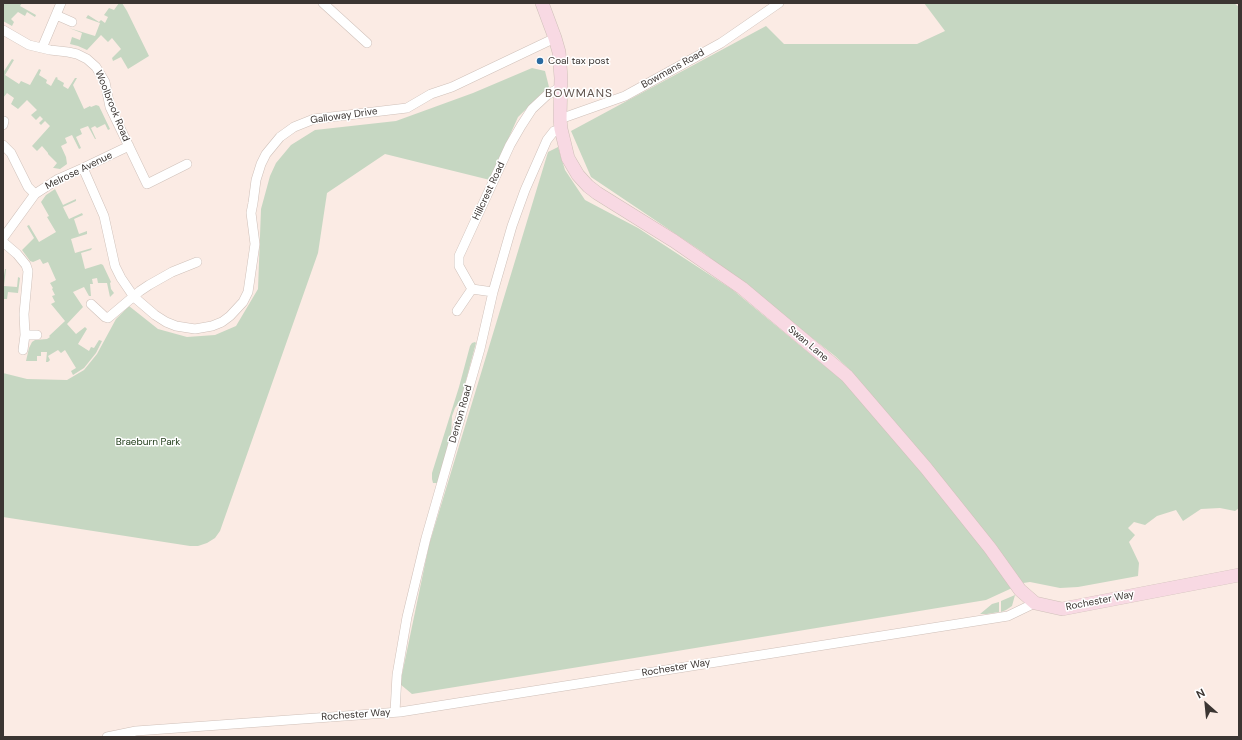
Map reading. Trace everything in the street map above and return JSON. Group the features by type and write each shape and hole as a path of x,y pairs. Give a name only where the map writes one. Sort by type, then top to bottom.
{"street":[{"path":"42,48 61,5 71,3"},
{"path":"323,3 367,43"},
{"name":"Swan Lane","path":"542,3 555,38 558,52 561,87 560,124 565,149 573,167 581,178 593,190 674,241 742,288 846,376 926,468 990,548 1020,590 1035,603"},
{"name":"Bowmans Road","path":"560,124 624,96 721,43 779,3"},
{"path":"56,15 72,22"},
{"name":"Woolbrook Road","path":"3,30 25,43 42,48 77,54 87,59 96,67 105,82 110,107 146,184 187,164"},
{"name":"Galloway Drive","path":"83,168 104,216 115,266 134,298 155,315 176,326 195,329 212,326 222,322 230,316 238,308 248,292 255,244 251,213 256,180 266,154 280,137 294,127 314,119 407,108 432,94 452,87 555,38"},
{"name":"Hillcrest Road","path":"472,288 459,266 459,256 510,145 521,126 532,109 547,95 561,87"},
{"name":"Denton Road","path":"395,712 397,675 407,617 426,538 480,348 493,292 512,226 525,190 548,137 560,124"},
{"path":"3,145 11,153 28,186 35,194"},
{"name":"Melrose Avenue","path":"3,238 35,194 58,178 129,146"},
{"path":"3,242 17,254 27,268 28,279 24,314 24,350"},
{"path":"91,304 108,318 143,289 172,272 196,262"},
{"path":"457,311 472,288 493,292"},
{"path":"25,335 37,335"},
{"name":"Rochester Way","path":"107,737 136,731 395,712 1008,616 1035,603 1062,609 1239,575"}],"green space":[{"path":"3,3 22,3 20,6 36,15 35,17 27,12 25,16 18,12 11,19 14,22 12,26 3,21"},
{"path":"119,3 122,3 127,11 149,56 128,69 121,57 113,61 112,58 121,49 112,38 108,42 101,35 87,50 70,44 72,37 80,40 82,33 69,28 95,36 100,23 86,18 88,15 99,22 101,20 105,23 108,17 104,15 109,8 114,10"},
{"path":"924,3 1234,3 1239,7 1239,508 1235,511 1220,508 1201,509 1183,521 1176,510 1157,516 1145,525 1134,522 1128,528 1135,535 1129,542 1139,563 1138,576 1078,587 1060,588 1030,582 1023,583 986,600 412,694 400,684 429,545 548,152 558,147 565,170 585,200 638,228 733,290 838,377 849,369 835,356 704,253 591,177 571,131 766,26 784,44 917,44 945,31"},
{"path":"12,59 14,60 5,75 19,84 21,81 30,85 39,69 41,70 39,75 47,80 46,83 51,86 56,77 64,83 63,86 68,89 75,78 77,78 73,85 84,109 90,106 99,106 110,129 108,130 105,124 97,128 95,126 91,128 95,139 88,126 80,129 82,134 76,137 81,148 79,149 72,135 65,138 67,143 61,146 66,157 67,164 60,169 53,168 57,163 42,146 37,151 32,146 50,126 45,121 41,125 39,123 43,119 40,116 36,120 31,115 37,110 27,100 18,109 11,104 14,98 7,93 3,98 3,71"},
{"name":"Braeburn Park","path":"532,68 545,71 549,87 518,117 490,180 385,154 327,193 318,253 220,531 215,538 198,546 190,546 3,517 3,373 27,379 67,380 84,370 97,354 116,319 129,306 158,329 187,337 215,335 236,326 258,289 261,209 270,176 276,163 291,145 315,130 396,121 473,93"},
{"path":"55,189 63,205 76,199 76,201 63,207 69,219 82,213 83,215 74,219 79,234 87,231 87,234 71,239 75,253 92,248 91,250 81,253 85,269 101,264 103,265 111,282 111,289 114,293 110,297 107,283 98,283 97,278 92,279 93,284 90,284 91,296 89,296 84,287 73,292 83,307 67,324 76,334 85,327 87,329 78,344 89,351 91,347 94,348 99,340 102,341 96,353 84,368 73,375 71,371 76,368 65,350 61,353 58,350 48,356 50,360 48,362 46,362 47,352 41,352 41,356 37,356 37,361 26,361 32,342 35,340 47,339 65,321 51,304 55,302 52,296 55,295 50,283 56,280 48,262 43,264 40,259 33,262 30,261 22,250 34,238 27,226 29,225 39,242 56,232 47,217 49,216 41,202 46,195"},
{"path":"5,269 4,286 17,287 18,277 20,278 18,293 8,292 7,299 3,299 3,282"},
{"path":"475,342 476,343 461,399 452,416 451,436 438,483 433,483 432,473 459,387 470,346"},
{"path":"1015,595 1012,606 1001,612 1001,601"},
{"path":"999,602 999,612 980,614 992,604"}],"place":[{"name":"Coal tax post","path":"540,61"}],"district":[{"name":"BOWMANS","path":"579,94"}]}
